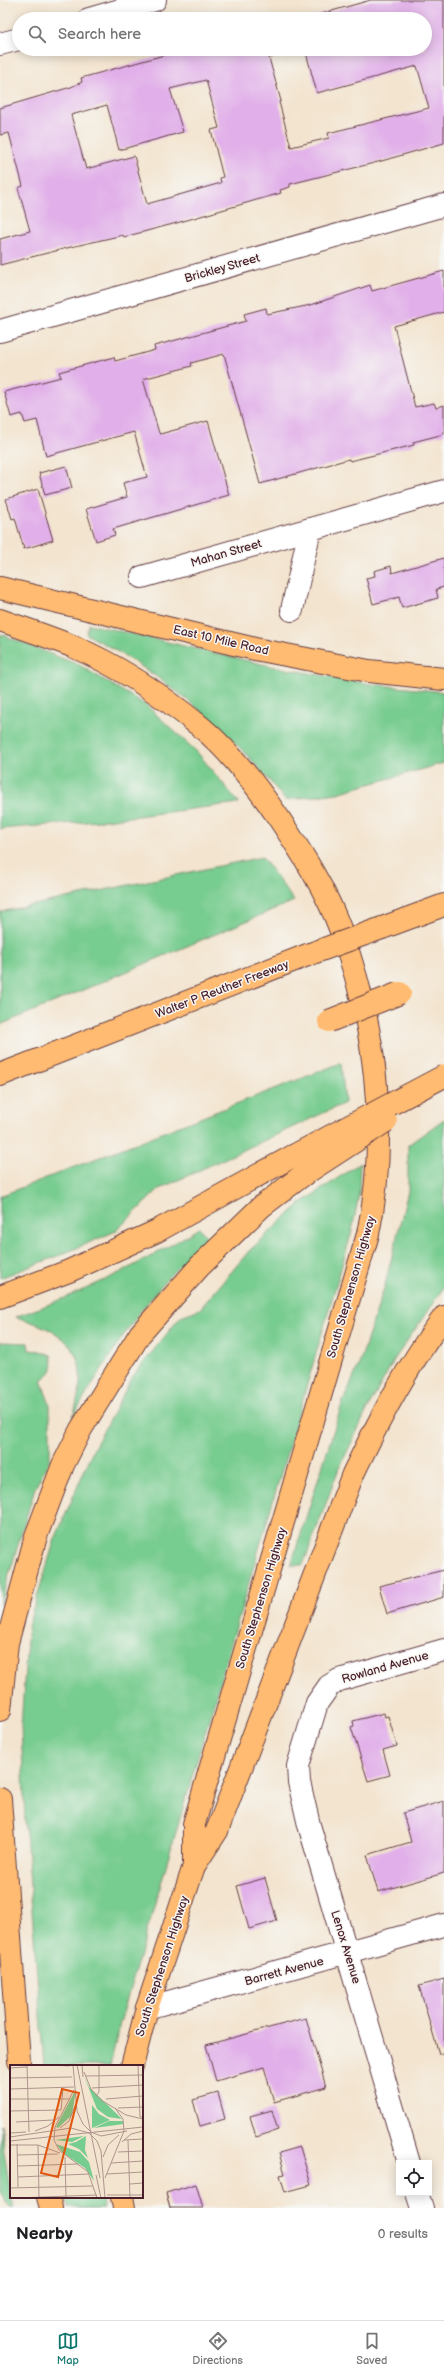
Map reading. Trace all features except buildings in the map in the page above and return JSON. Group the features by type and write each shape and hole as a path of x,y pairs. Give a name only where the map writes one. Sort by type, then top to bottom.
{"main road":[{"name":"East 10 Mile Road","path":"0,588 255,649 369,671 444,679"},
{"name":"South Stephenson Highway","path":"0,620 76,648 123,672 202,728 237,764 268,802 298,846 324,892 341,931 365,1013 372,1056 376,1085 377,1160 372,1212 368,1234 194,1824 194,1866"},
{"name":"Walter P Reuther Freeway","path":"0,1075 310,954 444,905"},
{"path":"329,1021 400,993"},
{"path":"0,1297 69,1271 157,1231 293,1156 444,1076"},
{"path":"0,1710 7,1643 36,1536 62,1465 81,1429 140,1334 200,1266 261,1207 303,1175 444,1083"},
{"name":"South Stephenson Highway","path":"132,2065 147,2008 194,1866 220,1824 353,1474 377,1424 411,1364 444,1317"},
{"path":"0,1799 20,2063"},
{"path":"0,1960 20,2063"},
{"path":"48,2198 51,2208"},
{"path":"122,2198 124,2208"}],"street":[{"path":"113,12 155,0"},
{"path":"0,44 12,41"},
{"name":"Brickley Street","path":"0,331 444,205"},
{"name":"Mahan Street","path":"142,577 444,491"},
{"path":"292,610 310,529"},
{"name":"Rowland Avenue","path":"308,1731 317,1703 329,1686 340,1680 444,1650"},
{"name":"Lenox Avenue","path":"308,1731 298,1766 299,1782 309,1825 349,1953 408,2160"},
{"name":"Barrett Avenue","path":"147,2008 349,1953 444,1925"},
{"path":"418,2196 422,2208"}],"green space":[{"path":"89,624 275,667 370,684 444,692 444,763 337,793 285,800 264,774 219,727 170,686 115,650 86,634"},
{"path":"0,634 79,665 146,705 197,752 239,803 98,821 0,829"},
{"path":"262,857 294,901 0,1025 0,912"},
{"path":"341,1063 345,1103 159,1189 116,1231 58,1256 0,1278 0,1196"},
{"path":"444,1119 444,1287 394,1360 367,1410 338,1471 303,1565 291,1565 342,1404 360,1362 385,1285 408,1191 408,1145"},
{"path":"360,1163 359,1194 352,1231 120,2023 110,2065 44,2065 25,1820 21,1726 28,1626 55,1539 94,1448 133,1376 181,1316 200,1309 249,1251 300,1204"},
{"path":"199,1228 208,1238 172,1273 128,1328 73,1417 79,1391 80,1378 79,1365 76,1355 70,1346 54,1332 34,1323 15,1317 63,1299 110,1278 177,1242"},
{"path":"0,1342 28,1343 29,1350 40,1351 51,1355 53,1364 52,1370 41,1380 50,1405 50,1459 35,1488 0,1605"},
{"path":"0,2125 10,2198 14,2208 10,2208 0,2192"},
{"path":"67,2198 102,2198 103,2208 69,2208"}]}
